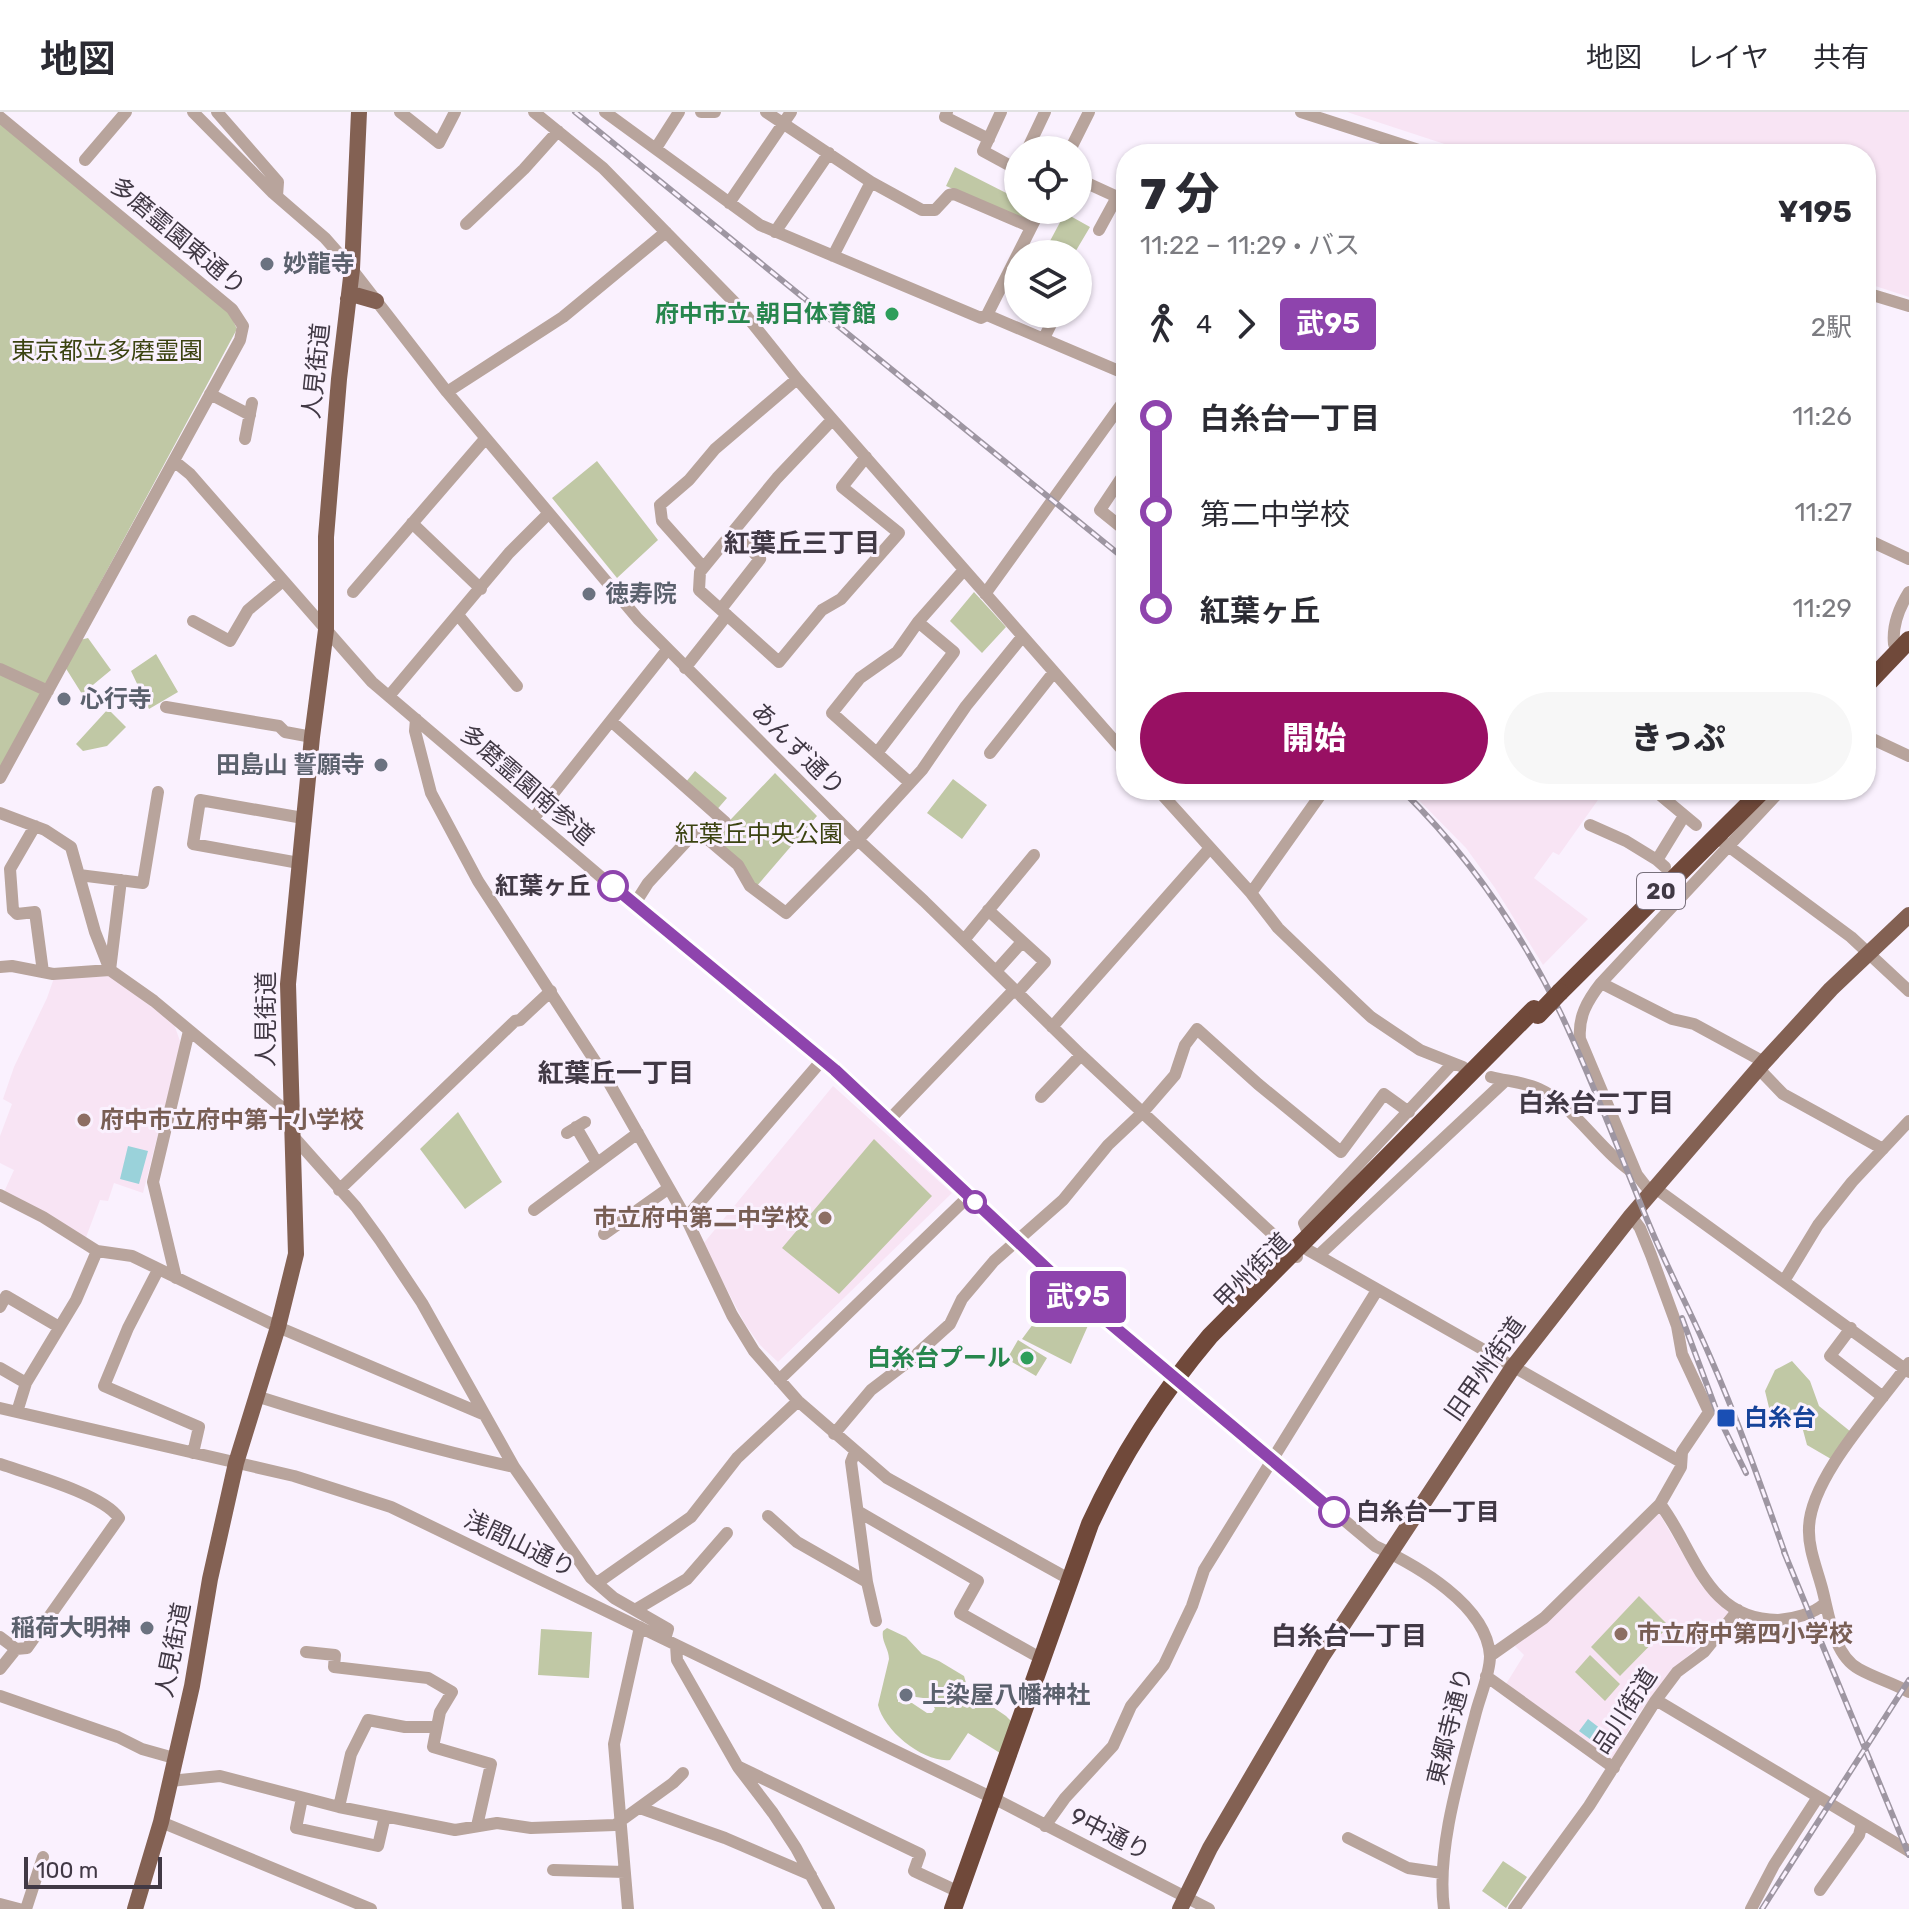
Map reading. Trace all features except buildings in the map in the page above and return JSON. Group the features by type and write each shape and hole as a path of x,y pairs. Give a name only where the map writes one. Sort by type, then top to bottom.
{"highway":[{"path":"1876,662 1901,636"},
{"path":"1876,671 1901,636"},
{"name":"甲州街道","path":"997,1800 1069,1579 1110,1480 1178,1380 1739,800"},
{"name":"甲州街道","path":"1556,991 1753,800"},
{"name":"甲州街道","path":"959,1903 1092,1539 1116,1485 1178,1380"}],"main road":[{"name":"人見街道","path":"135,1909 161,1822 192,1686 210,1579 236,1463 278,1327 296,1254 288,984 303,818 326,630 326,537 352,269 359,112"},
{"path":"348,299 355,295 376,301"},
{"name":"旧甲州街道","path":"1182,1903 1210,1848 1323,1655 1388,1552 1513,1367 1631,1216 1761,1065 1831,989 1909,915"}],"street":[{"path":"85,160 126,112"},
{"name":"あんず通り","path":"193,112 277,196 325,238 485,439 609,588 667,650 858,840 1143,1112 1305,1250 1681,1462"},
{"path":"217,112 278,182 277,196"},
{"path":"400,112 439,143 455,112"},
{"path":"534,112 603,168 754,323 797,379 963,571 1054,672 1116,734"},
{"path":"605,112 711,186 760,225 775,232 981,318 987,315 1004,283"},
{"path":"656,148 679,112"},
{"path":"701,112 715,112"},
{"path":"766,112 788,117 829,153 871,182 922,210 935,210 949,195 954,194 1031,227"},
{"path":"947,112 945,117 989,139"},
{"path":"1001,112 983,151 1004,162"},
{"path":"1034,136 1045,112"},
{"path":"1077,136 1089,112"},
{"path":"1301,112 1400,144"},
{"name":"多磨霊園東通り","path":"0,117 238,314 243,326 240,340 0,778"},
{"path":"729,203 788,117"},
{"path":"466,224 524,169 558,131"},
{"path":"775,232 829,153"},
{"path":"833,256 871,182"},
{"path":"1092,185 1116,196"},
{"path":"1099,230 1116,207"},
{"path":"1026,240 1033,224"},
{"path":"447,392 563,317 666,232"},
{"path":"1876,296 1909,306"},
{"path":"987,315 1116,370"},
{"path":"1044,338 1049,328"},
{"path":"703,567 662,521 660,505 689,480 715,449 797,379"},
{"path":"210,394 251,409 245,439"},
{"path":"985,594 1116,412"},
{"path":"832,420 777,478 700,572 699,590 779,662 822,610 841,599 899,533 842,487 866,457"},
{"path":"353,592 485,439"},
{"name":"多磨霊園南参道","path":"174,461 190,474 372,682 634,905 823,1059 1061,1282 1375,1546 1388,1552"},
{"path":"1116,487 1100,510 1116,523"},
{"path":"884,521 902,500"},
{"path":"389,696 509,553 548,514"},
{"path":"412,523 481,589"},
{"path":"685,668 760,559 734,532"},
{"path":"1876,544 1909,559"},
{"path":"909,782 832,713 860,678 897,652 918,622 963,571"},
{"path":"193,621 230,641 248,610 283,581"},
{"path":"1901,636 1901,605 1909,592"},
{"path":"458,615 517,686"},
{"path":"877,753 954,652 918,622"},
{"path":"634,905 648,883 697,830 738,865 750,886 786,913 922,770 966,706 1022,637"},
{"path":"533,819 667,650"},
{"path":"0,669 48,691"},
{"path":"990,753 1054,672"},
{"path":"166,707 279,726 285,732 312,737"},
{"path":"416,719 415,731 431,793 478,881 551,991 638,1133 686,1218 732,1315 754,1351 798,1401 887,1478 1069,1579"},
{"path":"611,721 725,822 709,840"},
{"path":"1876,741 1909,756"},
{"path":"79,875 143,883 158,792"},
{"path":"299,863 193,844 200,800 303,818"},
{"path":"1167,800 1251,893 1278,928 1371,1017 1420,1050 1458,1065 1304,1223 1305,1250"},
{"path":"1251,893 1317,800"},
{"path":"1666,800 1696,825"},
{"path":"1637,1175 1580,1039 1579,1025 1588,999 1685,886 1771,800"},
{"path":"0,813 35,826 71,847 95,932 110,970 154,1001 291,1115"},
{"path":"1590,825 1626,841 1661,864 1684,816"},
{"path":"35,826 10,869 13,910 17,914 35,912 43,972"},
{"path":"1726,845 1851,937 1909,991"},
{"path":"1052,1027 1210,848"},
{"path":"964,940 1034,855"},
{"path":"110,970 121,880"},
{"path":"889,1120 1045,962 988,910"},
{"path":"996,971 1022,942"},
{"path":"0,967 43,972 101,973 110,970"},
{"path":"1601,983 1672,1019 1694,1024 1761,1065 1783,1094 1883,1149"},
{"path":"339,1190 515,1021 520,1020 551,991"},
{"path":"834,1434 871,1390 950,1324 962,1299 994,1261 1063,1200 1108,1145 1143,1112 1175,1075 1185,1045 1197,1029 1341,1152 1384,1094 1409,1112"},
{"path":"176,1278 153,1182 189,1031"},
{"path":"1041,1097 1081,1055"},
{"path":"686,1218 823,1059"},
{"path":"1491,1077 1540,1089 1653,1190 1908,1368 1883,1397 1826,1477 1810,1515 1809,1535 1825,1603 1839,1645 1848,1661 1863,1672 1909,1692"},
{"path":"1305,1250 1505,1081"},
{"path":"1784,1281 1818,1225 1852,1182 1909,1121"},
{"path":"576,1127 597,1163"},
{"path":"534,1210 638,1133"},
{"path":"292,1135 356,1207 380,1240 422,1303 514,1467 556,1530 597,1583 668,1629 677,1660 738,1767 773,1813 829,1909"},
{"path":"604,1234 669,1188"},
{"path":"0,1195 43,1217 97,1251 132,1256 278,1327 485,1415"},
{"path":"779,1380 969,1196"},
{"path":"1490,1656 1544,1618 1660,1504 1681,1467 1682,1452 1709,1412 1682,1354 1677,1326 1640,1228 1631,1216"},
{"path":"17,1412 26,1383 76,1300 97,1251"},
{"path":"158,1270 128,1328 104,1386 199,1427 193,1453"},
{"path":"1045,1826 1065,1798 1113,1746 1131,1706 1164,1665 1192,1606 1204,1570 1376,1292"},
{"path":"0,1307 6,1296 59,1327"},
{"path":"1851,1328 1830,1356 1883,1397"},
{"path":"0,1368 26,1383"},
{"path":"256,1396 361,1428 514,1467"},
{"path":"597,1583 691,1517 737,1458 798,1401"},
{"name":"浅間山通り","path":"0,1408 323,1484 380,1503 420,1519 997,1800"},
{"path":"855,1452 851,1462 867,1582 876,1621"},
{"path":"0,1464 87,1495 113,1509 119,1518 27,1648 16,1649 0,1637"},
{"path":"1660,1504 1704,1581 1738,1610 1771,1620 1782,1620 1809,1612 1825,1603"},
{"path":"859,1512 978,1581 960,1613 1042,1659"},
{"path":"768,1516 797,1542 867,1582"},
{"path":"635,1610 687,1579 727,1533"},
{"name":"東郷寺通り","path":"1388,1552 1456,1597 1473,1613 1490,1656 1460,1773 1442,1873 1444,1909"},
{"name":"品川街道","path":"1514,1909 1614,1768 1634,1731 1656,1700 1677,1672 1704,1652 1738,1610"},
{"path":"628,1909 614,1744 640,1627"},
{"path":"0,1669 16,1649"},
{"path":"306,1652 335,1655 334,1667 428,1678 452,1692 440,1712 433,1747 491,1764 477,1826"},
{"path":"1486,1676 1614,1768"},
{"path":"0,1696 174,1758"},
{"path":"1656,1700 1909,1851"},
{"path":"339,1807 351,1754 368,1720 405,1727 437,1727"},
{"path":"738,1767 744,1767 920,1854 914,1871 959,1903"},
{"path":"170,1781 220,1776 339,1807 455,1830 497,1823 531,1828 615,1825 683,1773"},
{"path":"1751,1909 1774,1865 1818,1797"},
{"path":"302,1798 296,1828 378,1846 385,1816"},
{"name":"9中通り","path":"997,1800 1182,1903 1209,1909"},
{"path":"640,1808 725,1838 811,1875"},
{"path":"161,1822 371,1909"},
{"path":"1820,1890 1859,1835 1862,1823"},
{"path":"1348,1838 1408,1868 1442,1873"},
{"path":"26,1909 43,1857"},
{"path":"553,1870 625,1872"},
{"path":"0,1904 19,1909"}],"shaded area":[{"path":"1347,112 1909,112 1909,297 1876,286 1876,144 1445,144"},
{"path":"1419,800 1598,800 1559,855 1553,852 1534,878 1588,919 1543,965 1466,848"},
{"name":"府中市立府中第十小学校","path":"111,976 174,1024 181,1044 143,1193 114,1183 108,1201 100,1200 85,1240 4,1192 14,1170 0,1163 0,1136 12,1104 3,1099 54,978"},
{"name":"市立府中第二中学校","path":"833,1086 952,1193 778,1362 760,1345 745,1324 703,1244"},
{"name":"市立府中第四小学校","path":"1659,1513 1701,1585 1731,1613 1669,1675 1636,1717 1612,1760 1506,1684 1524,1655 1515,1646 1548,1621"}],"green space":[{"name":"東京都立多磨霊園","path":"0,122 229,312 237,329 0,769"},
{"path":"955,167 1004,192 1004,211 946,186"},
{"path":"1059,224 1085,224 1090,227 1082,240 1051,240"},
{"path":"597,461 658,540 617,578 552,498"},
{"path":"974,592 1006,627 982,653 950,621"},
{"path":"88,638 111,670 82,694 65,667 80,640"},
{"path":"156,654 178,692 149,709 131,671"},
{"path":"108,709 126,727 107,746 83,751 76,744"},
{"path":"695,771 727,798 714,813 685,783"},
{"name":"紅葉丘中央公園","path":"775,773 817,816 756,887 714,837"},
{"path":"953,779 987,805 962,839 927,813"},
{"path":"458,1112 502,1182 465,1209 420,1149"},
{"path":"874,1139 932,1196 839,1294 782,1248"},
{"path":"1056,1293 1090,1321 1071,1364 1022,1339"},
{"name":"白糸台プール","path":"1018,1340 1047,1358 1036,1376 1007,1359"},
{"path":"1792,1361 1810,1381 1819,1406 1851,1432 1831,1459 1807,1445 1800,1419 1773,1424 1765,1391 1775,1370"},
{"path":"1639,1596 1669,1626 1620,1676 1591,1647"},
{"path":"887,1628 906,1637 922,1654 964,1676 968,1690 1011,1721 1000,1753 968,1733 950,1760 940,1760 917,1751 897,1735 878,1705 889,1659 883,1631","holes":["958,1679 969,1695 960,1701 946,1691 947,1685","905,1688 916,1697 930,1699 935,1709 932,1713 912,1703 898,1702 898,1695"]},
{"path":"541,1629 592,1632 589,1678 538,1675"},
{"path":"1590,1655 1620,1684 1605,1701 1575,1672"},
{"path":"1503,1861 1527,1877 1506,1908 1482,1891"}],"water":[{"path":"128,1146 148,1151 139,1184 120,1179"},
{"path":"1588,1719 1614,1739 1606,1751 1579,1731"}],"railway":[{"path":"575,112 1116,552"},
{"path":"1412,800 1490,894 1528,952 1560,1012 1654,1236 1719,1378 1788,1562"},
{"path":"1682,1318 1720,1420 1746,1473"},
{"path":"1784,1552 1909,1855"},
{"path":"1762,1909 1909,1680"}],"bus line":[{"name":"武95","path":"613,886 835,1070 1061,1282 1334,1512"}],"place":[{"name":"妙龍寺","path":"267,264"},
{"name":"府中市立 朝日体育館","path":"892,314"},
{"name":"徳寿院","path":"589,594"},
{"name":"心行寺","path":"64,699"},
{"name":"田島山 誓願寺","path":"381,765"},
{"name":"紅葉ヶ丘","path":"613,886"},
{"name":"府中市立府中第十小学校","path":"84,1120"},
{"name":"市立府中第二中学校","path":"825,1218"},
{"name":"白糸台プール","path":"1027,1358"},
{"name":"白糸台","path":"1726,1418"},
{"name":"白糸台一丁目","path":"1334,1512"},
{"name":"稲荷大明神","path":"147,1628"},
{"name":"市立府中第四小学校","path":"1621,1634"},
{"name":"上染屋八幡神社","path":"906,1695"}],"district":[{"name":"紅葉丘三丁目","path":"802,543"},
{"name":"紅葉丘一丁目","path":"616,1073"},
{"name":"白糸台二丁目","path":"1596,1103"},
{"name":"白糸台一丁目","path":"1349,1636"}]}
